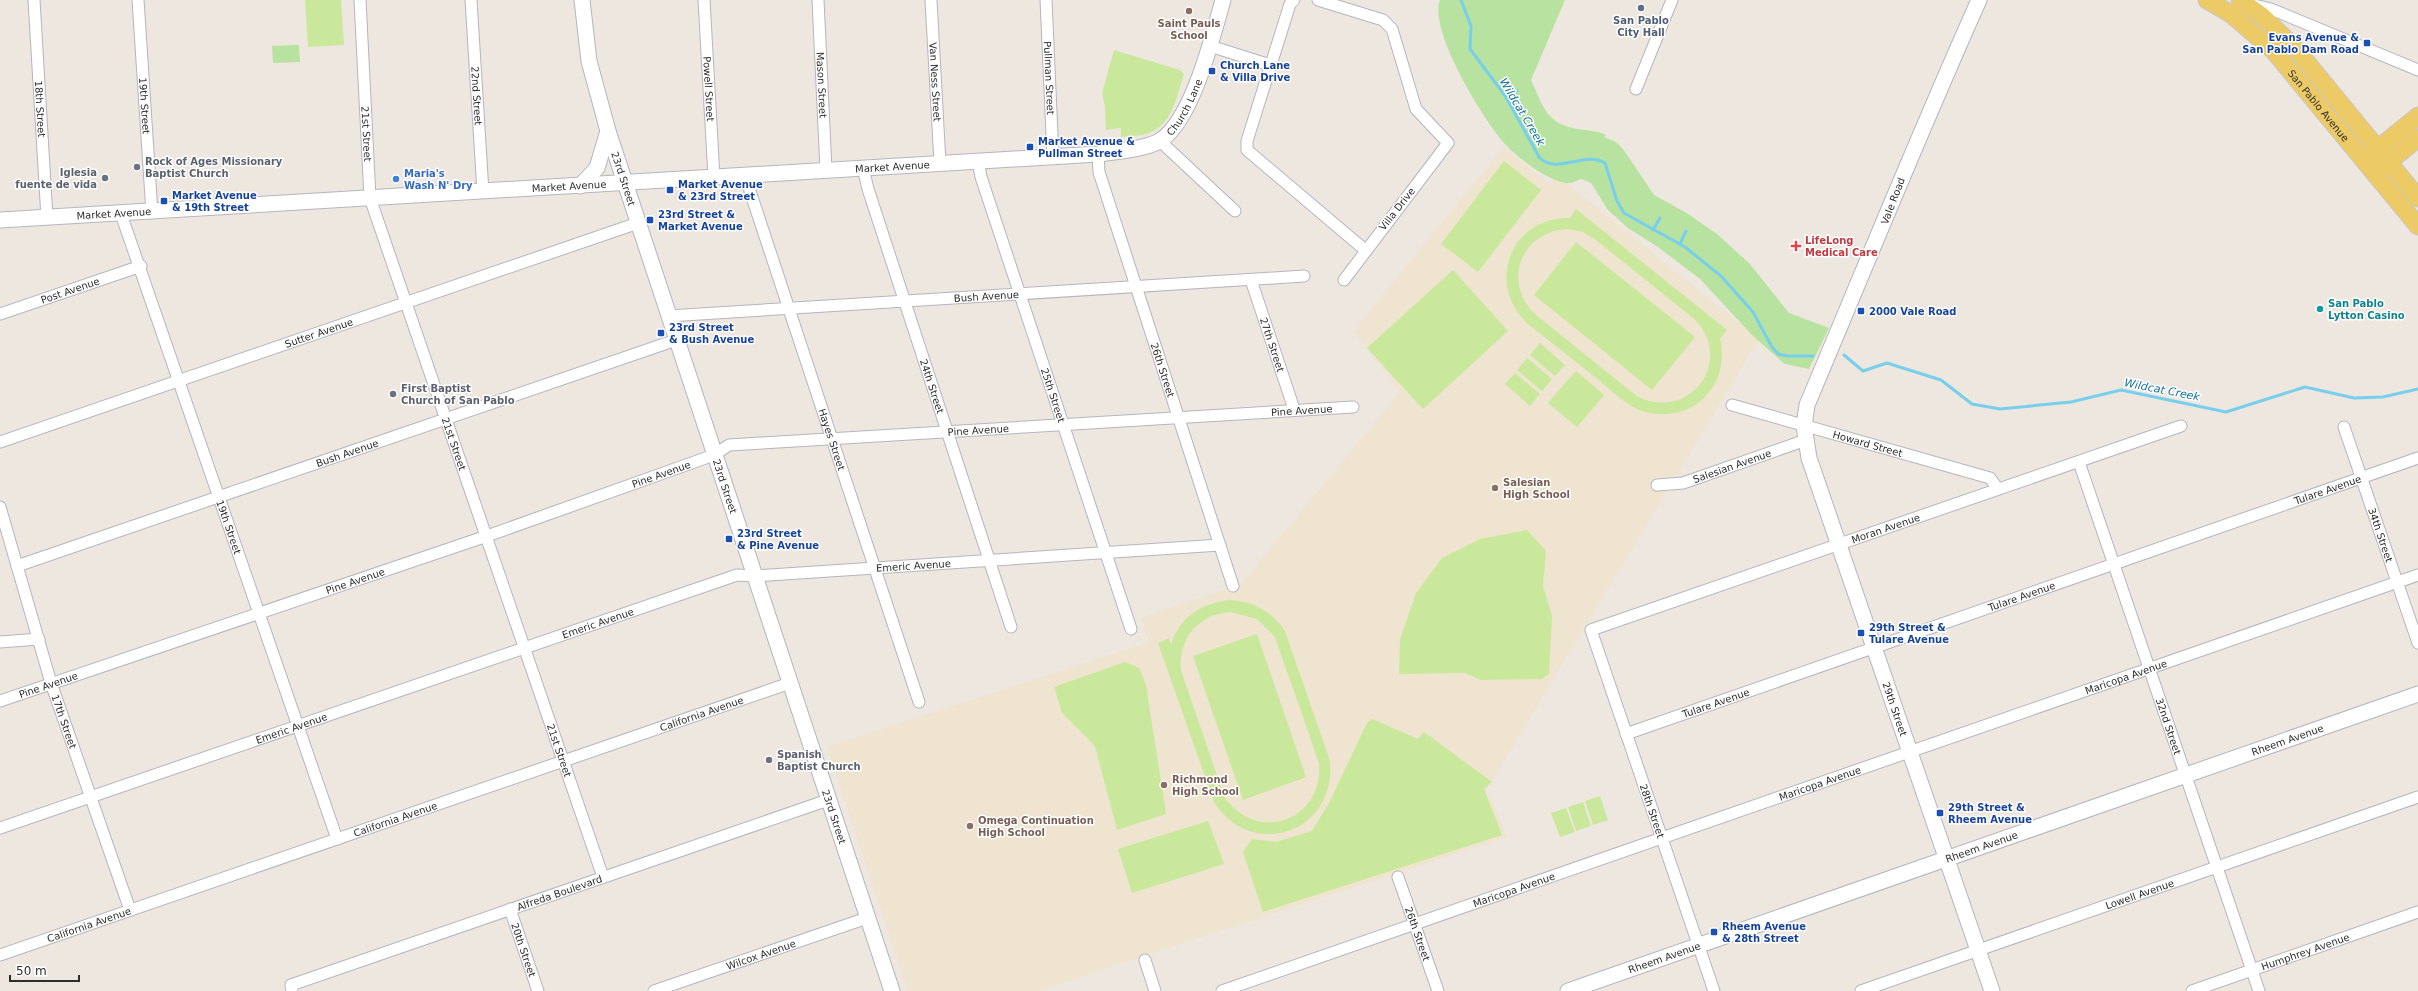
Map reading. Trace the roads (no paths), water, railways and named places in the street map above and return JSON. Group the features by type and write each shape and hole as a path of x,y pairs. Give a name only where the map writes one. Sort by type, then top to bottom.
{"main road":[{"name":"San Pablo Avenue","path":"2207,0 2243,23 2273,50 2418,226"},
{"name":"San Pablo Avenue","path":"2242,1 2262,16 2294,47 2418,198"},
{"path":"2369,167 2378,149 2418,116"},
{"path":"2366,135 2380,136 2400,131"},
{"path":"2369,167 2388,162 2416,140"},
{"path":"2416,140 2407,156 2408,169 2418,186"}],"street":[{"name":"18th Street","path":"34,0 47,218"},
{"name":"19th Street","path":"138,0 152,212"},
{"name":"21st Street","path":"360,0 370,198 604,877"},
{"name":"22nd Street","path":"470,0 483,192"},
{"name":"23rd Street","path":"582,0 589,61 608,131 892,991"},
{"name":"Powell Street","path":"704,0 714,177"},
{"name":"Mason Street","path":"818,0 826,170"},
{"name":"Van Ness Street","path":"931,0 940,164"},
{"name":"Pullman Street","path":"1046,0 1053,157"},
{"name":"Church Lane","path":"1160,141 1182,116 1197,84 1223,0"},
{"path":"1294,0 1290,4 1270,65 1247,141 1247,150 1253,157 1365,250 1344,280"},
{"name":"Villa Drive","path":"1318,0 1383,20 1392,29 1416,109 1448,143 1365,250"},
{"path":"1636,89 1672,0"},
{"name":"Vale Road","path":"1805,433 1806,405 1880,233 1918,136 1978,0"},
{"path":"2242,1 2271,9 2418,70"},
{"path":"1210,46 1270,65"},
{"path":"580,186 597,168 608,131"},
{"name":"Market Avenue","path":"0,220 625,184 714,177 1098,154 1130,150 1160,141"},
{"path":"1160,141 1235,211"},
{"name":"26th Street","path":"1098,154 1099,172 1233,586"},
{"name":"25th Street","path":"978,161 981,177 1131,629"},
{"name":"24th Street","path":"863,168 868,189 904,301 1012,627"},
{"name":"Hayes Street","path":"746,175 788,308 919,702"},
{"name":"19th Street","path":"121,214 180,380 337,839"},
{"name":"Sutter Avenue","path":"0,442 638,223"},
{"name":"Post Avenue","path":"0,314 140,266"},
{"name":"Bush Avenue","path":"668,316 1304,276"},
{"name":"27th Street","path":"1251,280 1294,409"},
{"name":"Bush Avenue","path":"17,566 676,340"},
{"name":"Howard Street","path":"1732,405 1805,433 1990,478 1998,488"},
{"name":"Pine Avenue","path":"0,701 487,536 714,455 729,445 1179,419 1294,409 1353,407"},
{"name":"Moran Avenue","path":"1591,630 1998,488 2079,462 2181,426"},
{"name":"34th Street","path":"2344,427 2418,643"},
{"name":"Salesian Avenue","path":"1657,485 1683,483 1805,433"},
{"name":"29th Street","path":"1805,433 1808,454 1992,991"},
{"name":"Tulare Avenue","path":"1626,734 2418,458"},
{"name":"32nd Street","path":"2079,462 2259,991"},
{"name":"17th Street","path":"0,507 51,683 130,910"},
{"name":"Emeric Avenue","path":"0,828 737,574 754,576 1220,546"},
{"name":"Maricopa Avenue","path":"1222,991 2418,575"},
{"name":"28th Street","path":"1591,630 1714,991"},
{"path":"0,642 39,639"},
{"name":"California Avenue","path":"0,955 790,683"},
{"name":"Rheem Avenue","path":"1568,991 2418,694"},
{"name":"Lowell Avenue","path":"1861,991 2418,797"},
{"name":"Alfreda Boulevard","path":"291,988 510,909 828,800"},
{"name":"26th Street","path":"1398,877 1438,991"},
{"name":"20th Street","path":"510,909 538,991"},
{"name":"Humphrey Avenue","path":"2192,991 2418,912"},
{"name":"Wilcox Avenue","path":"654,991 868,918"},
{"path":"1145,960 1155,991"}],"waterway":[{"name":"Wildcat Creek","path":"1461,0 1471,26 1470,49 1506,97 1539,157 1546,162 1554,164 1588,159 1605,163 1617,201 1624,213 1685,247 1721,276 1753,312 1772,347 1778,354 1787,356 1813,356"},
{"path":"1506,97 1517,91"},
{"path":"1653,230 1660,218"},
{"path":"1680,244 1686,231"},
{"name":"Wildcat Creek","path":"1844,355 1863,371 1887,363 1941,380 1972,404 2000,409 2071,402 2121,390 2226,412 2305,387 2354,398 2383,397 2418,389"}],"place":[{"name":"San Pablo City Hall","path":"1641,8"},
{"name":"Saint Pauls School","path":"1189,11"},
{"name":"Evans Avenue & San Pablo Dam Road","path":"2367,43"},
{"name":"Church Lane & Villa Drive","path":"1212,71"},
{"name":"Market Avenue & Pullman Street","path":"1030,147"},
{"name":"Rock of Ages Missionary Baptist Church","path":"137,167"},
{"name":"Iglesia fuente de vida","path":"105,178"},
{"name":"Maria's Wash N' Dry","path":"396,179"},
{"name":"Market Avenue & 23rd Street","path":"670,190"},
{"name":"Market Avenue & 19th Street","path":"164,201"},
{"name":"23rd Street & Market Avenue","path":"650,220"},
{"name":"LifeLong Medical Care","path":"1796,246"},
{"name":"San Pablo Lytton Casino","path":"2320,309"},
{"name":"2000 Vale Road","path":"1861,311"},
{"name":"23rd Street & Bush Avenue","path":"661,333"},
{"name":"First Baptist Church of San Pablo","path":"393,394"},
{"name":"Salesian High School","path":"1495,488"},
{"name":"23rd Street & Pine Avenue","path":"729,539"},
{"name":"29th Street & Tulare Avenue","path":"1861,633"},
{"name":"Spanish Baptist Church","path":"769,760"},
{"name":"Richmond High School","path":"1164,785"},
{"name":"29th Street & Rheem Avenue","path":"1940,813"},
{"name":"Omega Continuation High School","path":"970,826"},
{"name":"Rheem Avenue & 28th Street","path":"1714,932"}]}
